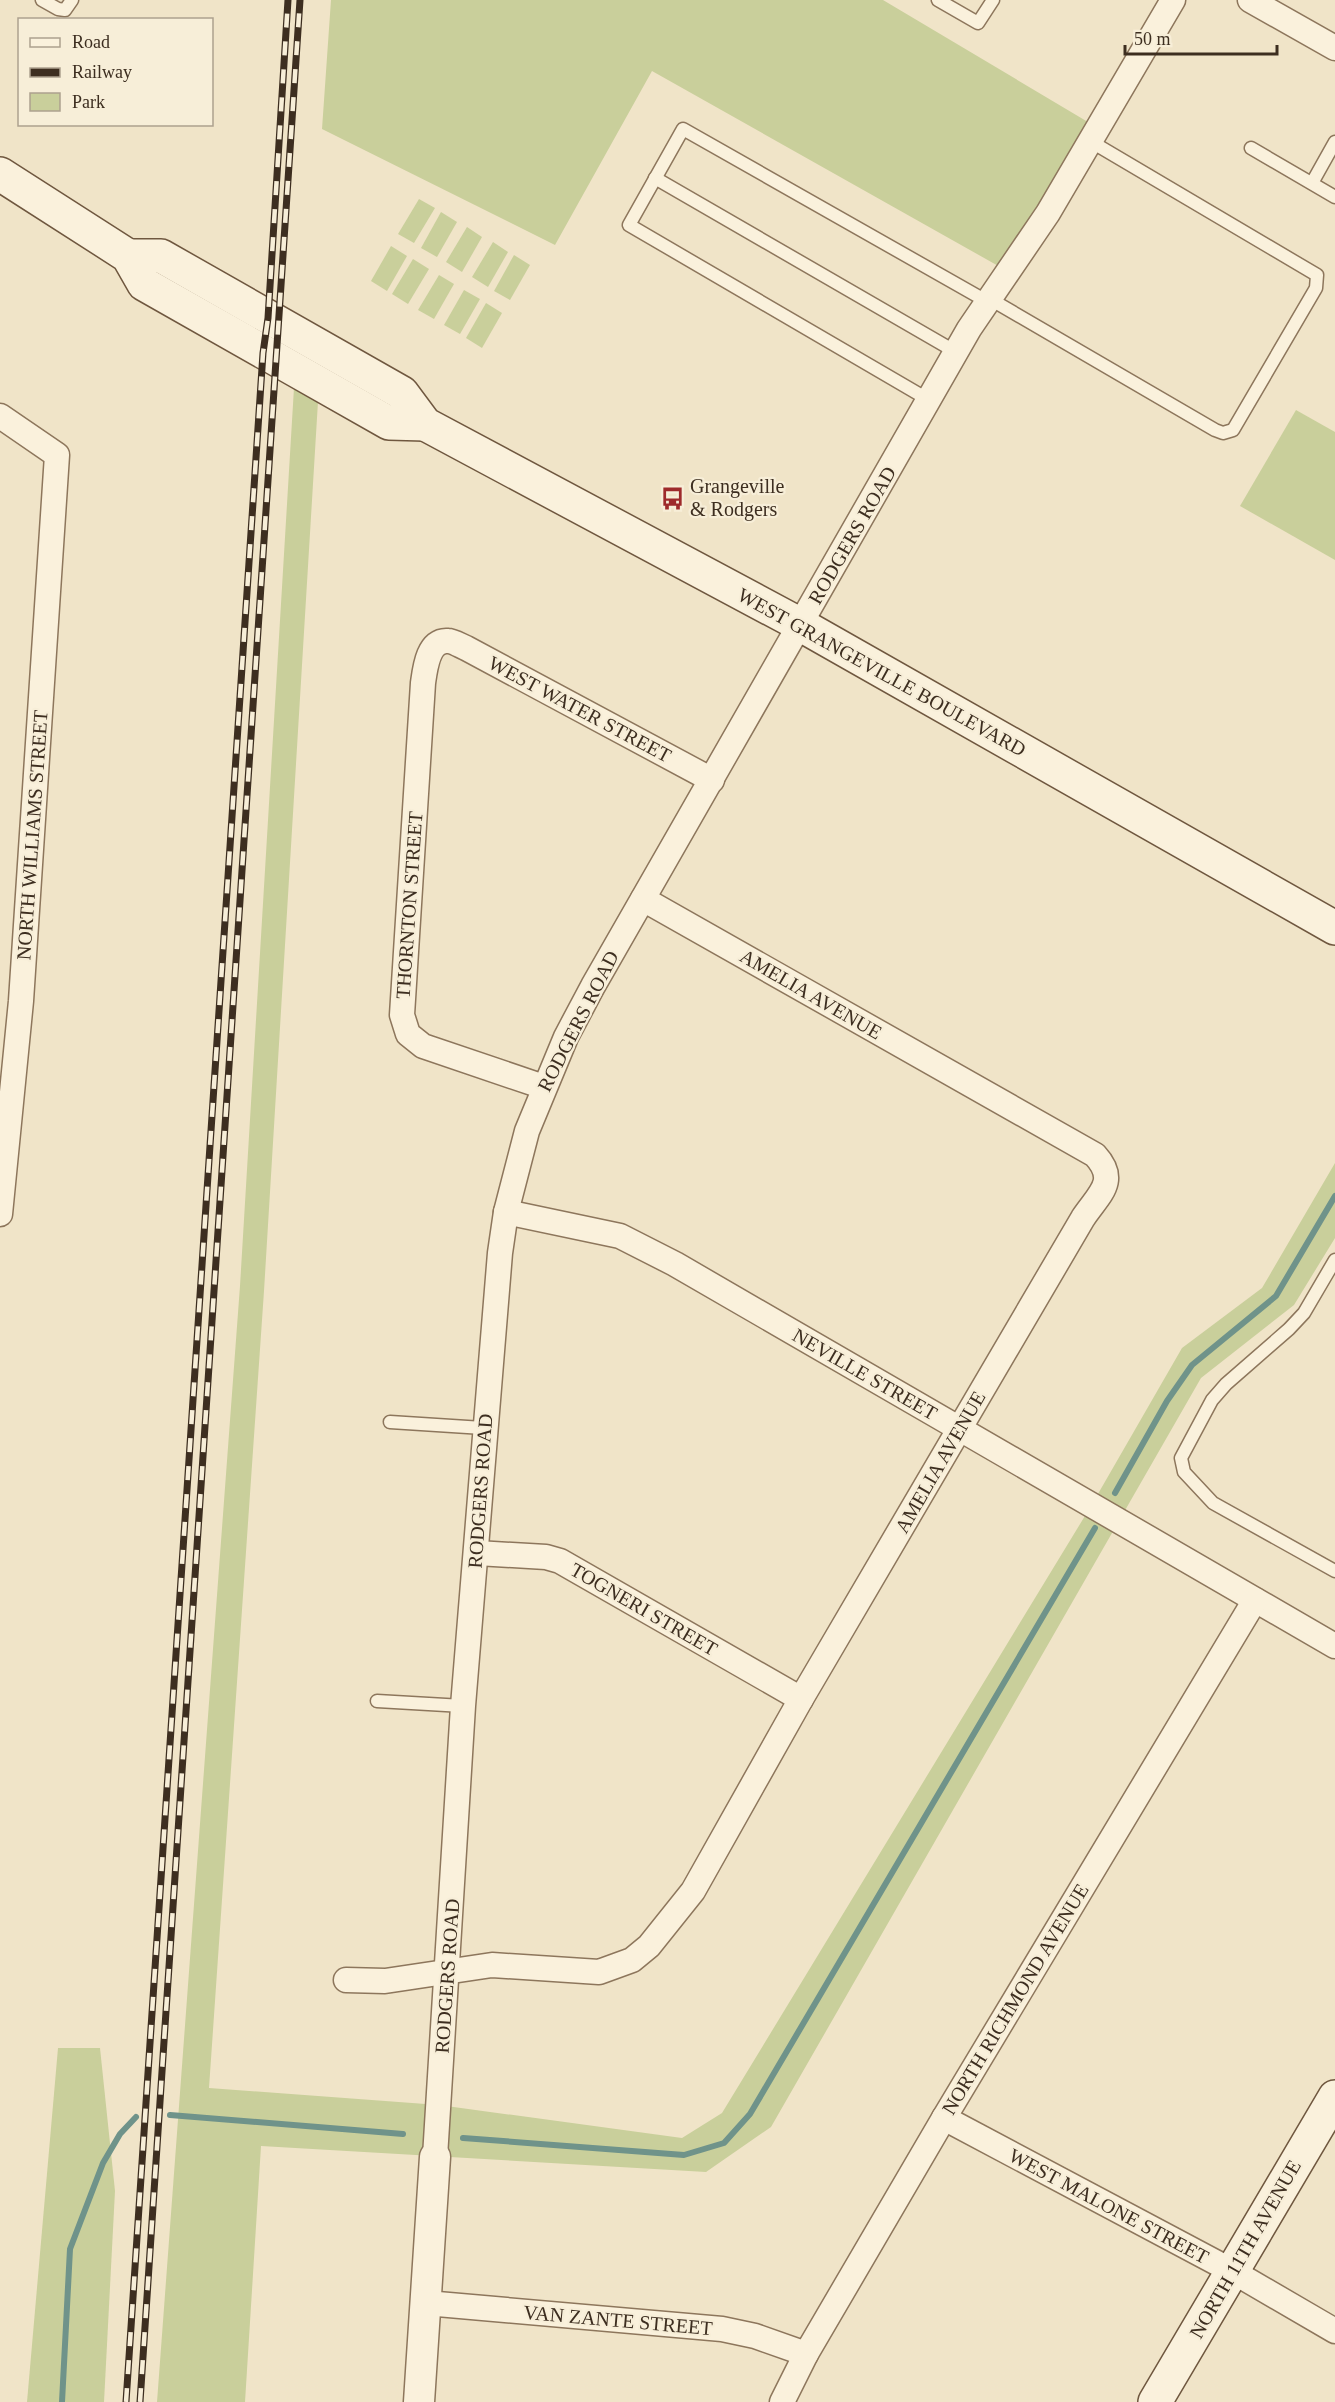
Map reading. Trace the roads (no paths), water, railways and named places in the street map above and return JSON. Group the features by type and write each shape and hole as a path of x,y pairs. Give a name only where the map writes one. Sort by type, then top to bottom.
{"main road":[{"name":"WEST GRANGEVILLE BOULEVARD","path":"0,174 128,256 144,284 263,353 389,423 425,424 801,625 1334,925"},
{"name":"NORTH 11TH AVENUE","path":"1155,2402 1335,2097"}],"street":[{"name":"RODGERS ROAD","path":"419,2402 463,1706 477,1552 483,1428 495,1293 506,1212 527,1131 566,1037 643,899 956,352 1042,223 1173,0"},
{"path":"1250,0 1335,48"},
{"name":"NORTH WILLIAMS STREET","path":"0,416 57,455 10,1000 0,1214"},
{"name":"WEST WATER STREET","path":"448,640 712,780"},
{"name":"THORNTON STREET","path":"448,640 439,643 428,657 423,683 402,1015 408,1034 423,1046 544,1087"},
{"name":"AMELIA AVENUE","path":"346,1980 385,1981 492,1965 598,1972 632,1960 665,1930 693,1891 801,1699 1083,1218 1104,1187 1108,1175 1106,1167 1095,1155 643,899"},
{"name":"NEVILLE STREET","path":"506,1212 620,1236 675,1264 1335,1646"},
{"name":"TOGNERI STREET","path":"477,1552 546,1557 560,1561 801,1699"},
{"name":"NORTH RICHMOND AVENUE","path":"782,2402 806,2354 944,2118 1254,1600"},
{"name":"WEST MALONE STREET","path":"944,2118 1232,2271 1335,2331"},
{"name":"VAN ZANTE STREET","path":"426,2303 722,2329 755,2336 806,2354"}],"lane":[{"path":"42,0 58,9 65,10 72,0"},
{"path":"938,0 978,23 993,0"},
{"path":"929,400 629,225 683,129 1215,430 1223,433 1233,429 1316,288 1317,275 1090,141"},
{"path":"1312,183 1335,142"},
{"path":"1251,148 1335,196"},
{"path":"656,178 956,352"},
{"path":"1335,1260 1304,1312 1290,1329 1226,1383 1212,1400 1181,1458 1184,1472 1213,1503 1335,1571"},
{"path":"390,1422 483,1428"},
{"path":"377,1701 463,1706"}],"waterway":[{"path":"1115,1493 1167,1401 1192,1365 1276,1296 1335,1196"},
{"path":"463,2138 684,2155 724,2143 750,2114 1095,1528"},
{"path":"170,2115 403,2134"},
{"path":"62,2402 70,2249 103,2163 120,2134 136,2117"}],"railway":[{"path":"126,2402 288,0"},
{"path":"140,2402 300,0"}],"place":[{"name":"Grangeville & Rodgers","path":"672,498"}]}
